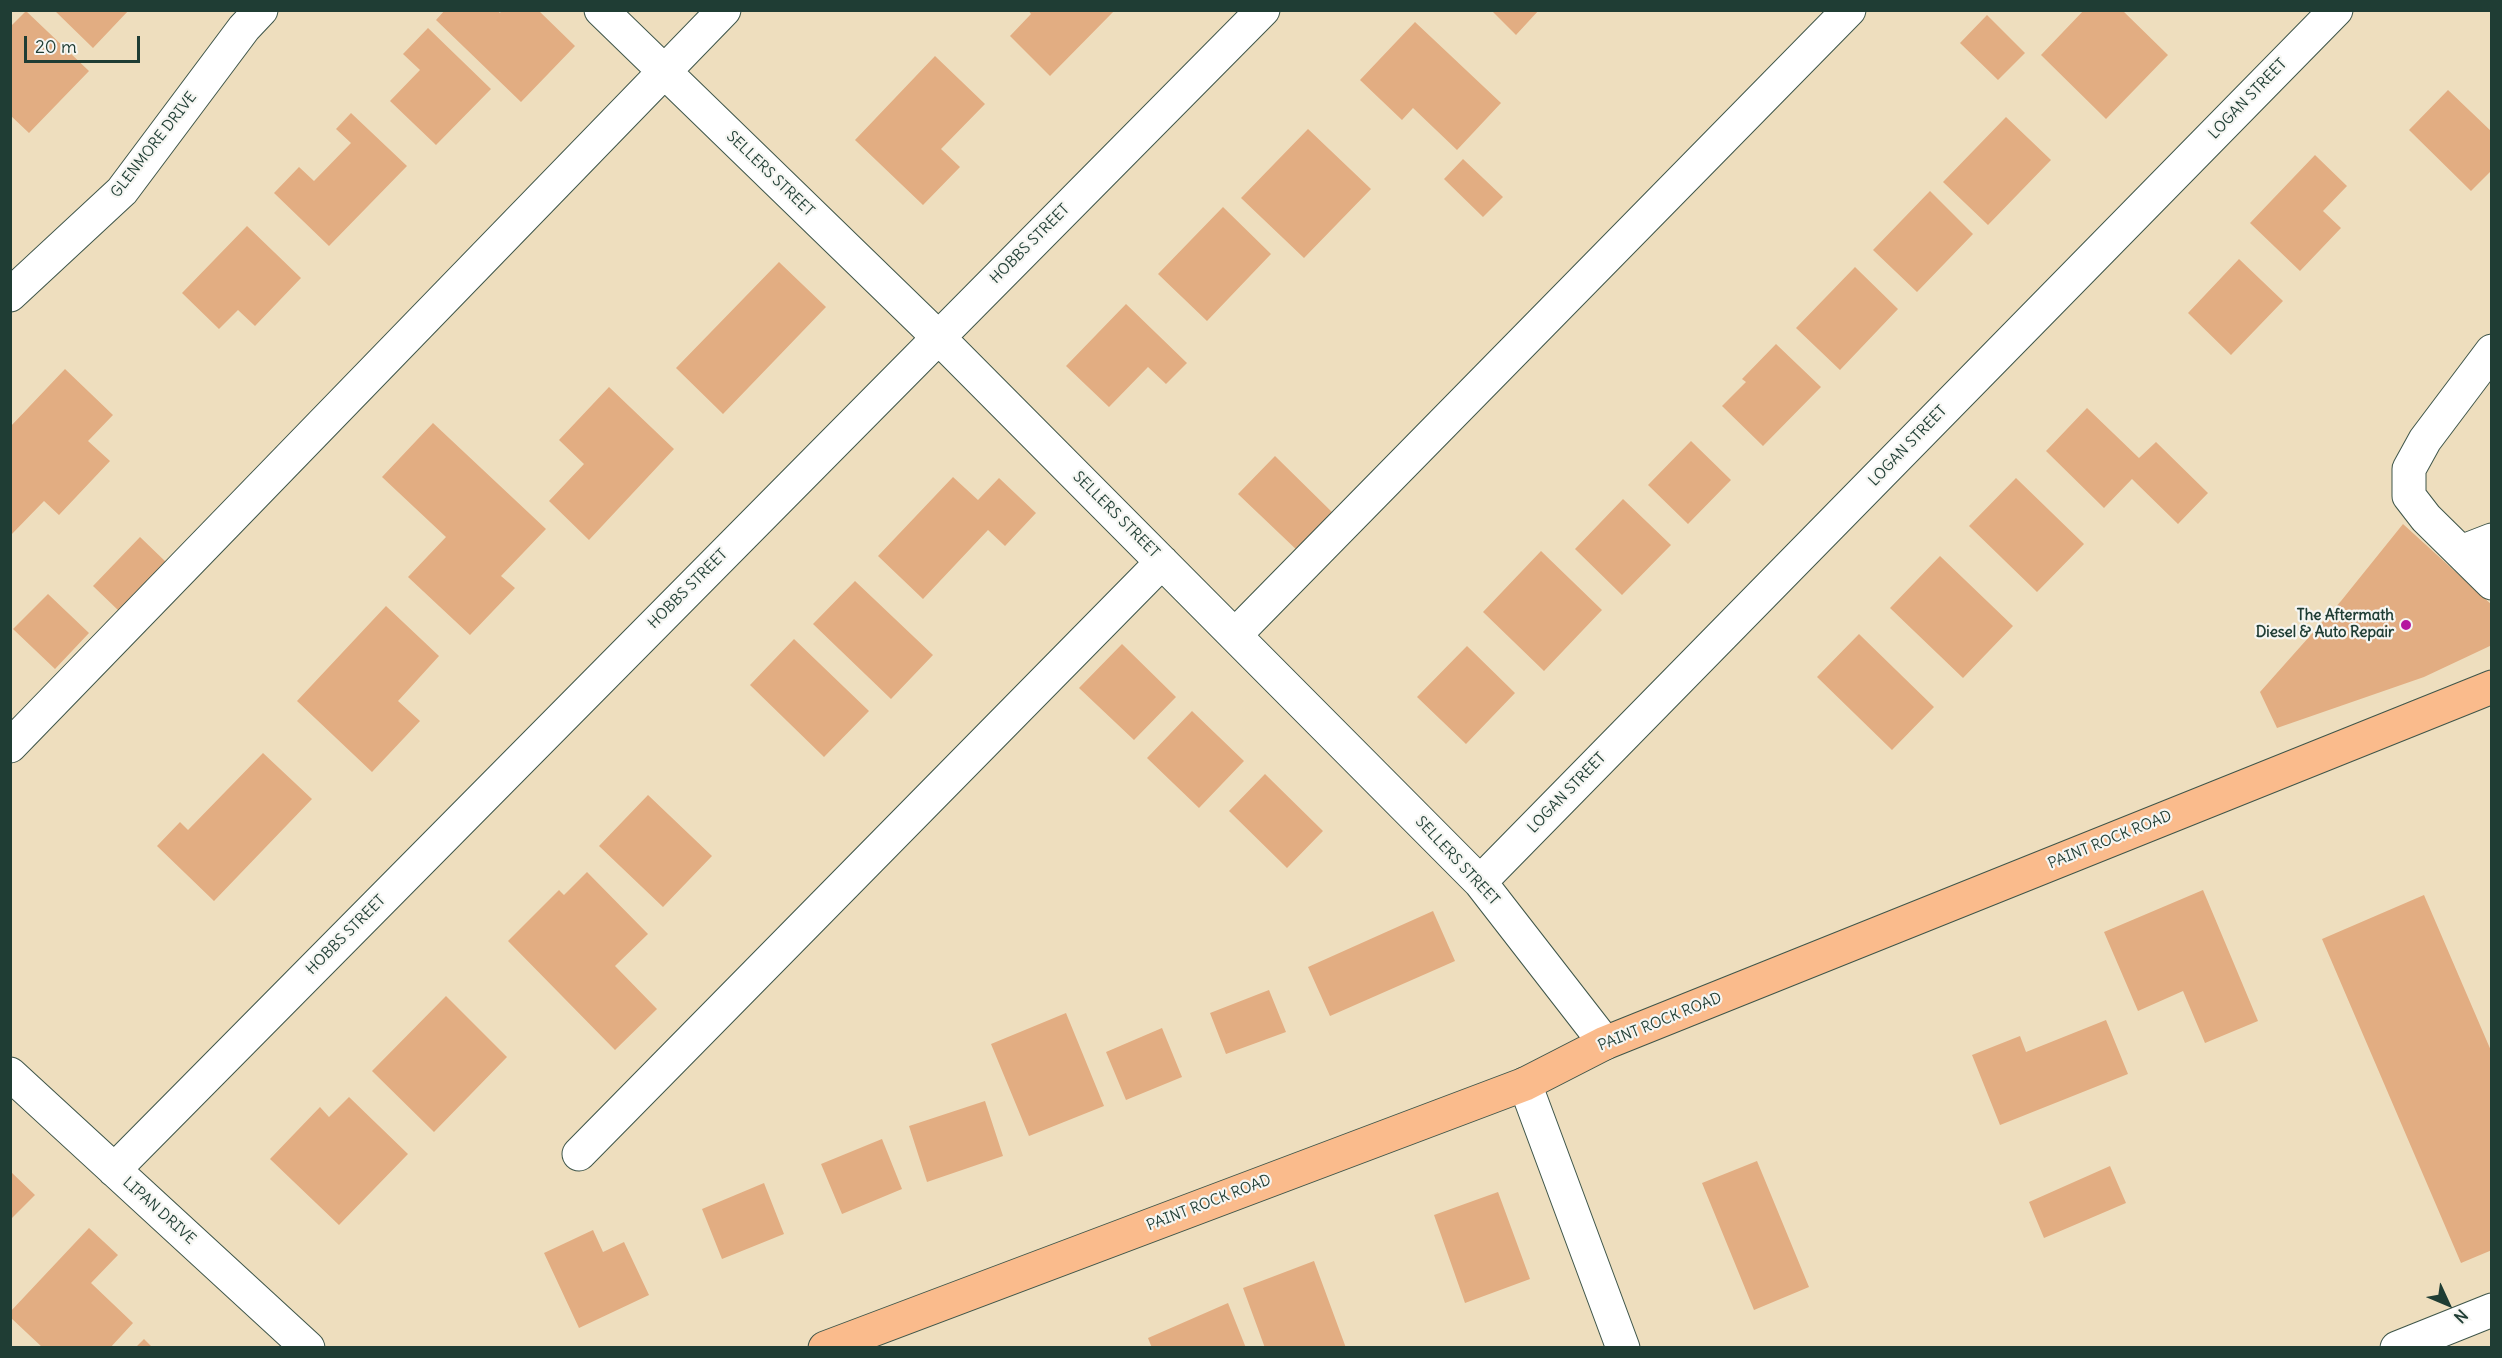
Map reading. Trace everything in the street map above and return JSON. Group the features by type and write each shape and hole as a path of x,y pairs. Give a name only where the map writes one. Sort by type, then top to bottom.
{"main road":[{"name":"PAINT ROCK ROAD","path":"825,1347 1525,1084 1605,1043 2492,687"}],"street":[{"name":"GLENMORE DRIVE","path":"10,295 122,191 244,28 261,10"},
{"name":"SELLERS STREET","path":"601,10 938,337 1480,882 1605,1043"},
{"path":"10,746 724,10"},
{"name":"HOBBS STREET","path":"114,1170 1263,10"},
{"path":"1235,635 1849,10"},
{"name":"LOGAN STREET","path":"1480,882 2336,10"},
{"path":"2492,351 2425,440 2409,469 2409,496 2426,518 2492,583"},
{"path":"2461,552 2492,540"},
{"path":"579,1154 1162,562"},
{"name":"LIPAN DRIVE","path":"10,1074 308,1347"},
{"path":"1525,1084 1623,1347"},
{"path":"2397,1347 2492,1310"}],"building":[{"path":"54,10 129,10 93,48"},
{"path":"445,10 497,10 500,13 502,10 538,10 575,46 521,102 436,20"},
{"path":"1028,10 1115,10 1050,76 1010,36 1031,14"},
{"path":"1491,10 1539,10 1516,35"},
{"path":"2084,10 2122,10 2168,55 2106,119 2041,55"},
{"path":"26,11 89,71 29,133 10,115 10,27"},
{"path":"1987,15 2025,53 1998,80 1960,43"},
{"path":"1415,22 1501,103 1457,150 1413,108 1402,120 1360,80"},
{"path":"428,28 491,89 436,145 390,101 420,70 403,54"},
{"path":"935,56 985,104 941,149 960,167 923,205 855,140"},
{"path":"2448,90 2492,132 2492,170 2471,191 2409,130"},
{"path":"351,113 407,166 329,246 274,193 299,167 314,181 351,143 336,129"},
{"path":"2006,117 2051,160 1988,225 1943,182"},
{"path":"1308,129 1371,189 1304,258 1241,198"},
{"path":"2315,155 2347,186 2323,211 2341,228 2300,271 2250,223"},
{"path":"1463,159 1503,197 1483,217 1444,179"},
{"path":"1930,191 1973,234 1917,292 1873,250"},
{"path":"1223,207 1271,254 1207,321 1158,274"},
{"path":"247,226 301,278 255,326 238,310 219,329 182,293"},
{"path":"2239,259 2283,301 2231,355 2188,313"},
{"path":"779,262 826,307 723,414 676,368"},
{"path":"1855,267 1898,309 1840,370 1796,328"},
{"path":"1126,304 1187,363 1166,384 1148,367 1109,407 1066,366"},
{"path":"1776,344 1821,387 1763,446 1722,406 1746,382 1742,379"},
{"path":"65,369 113,415 88,441 110,461 59,515 44,501 10,536 10,427"},
{"path":"609,387 674,449 589,540 549,501 584,464 559,440"},
{"path":"2087,408 2139,458 2156,442 2208,493 2178,524 2132,479 2104,508 2046,451"},
{"path":"433,423 546,529 501,576 515,588 470,635 408,577 446,537 382,477"},
{"path":"1691,441 1731,480 1688,524 1648,485"},
{"path":"1275,456 1337,517 1301,554 1238,494"},
{"path":"953,477 978,500 999,478 1036,513 1005,546 988,530 923,599 878,556"},
{"path":"2016,478 2084,544 2037,592 1969,526"},
{"path":"1623,499 1671,545 1622,595 1575,549"},
{"name":"The Aftermath Diesel & Auto Repair","path":"2403,524 2492,605 2492,645 2424,677 2277,728 2260,692 2341,601"},
{"path":"140,537 167,563 120,612 93,586"},
{"path":"1541,551 1602,610 1544,671 1483,612"},
{"path":"1940,556 2013,626 1963,678 1890,608"},
{"path":"855,581 933,655 891,699 813,624"},
{"path":"48,594 89,633 55,669 13,629"},
{"path":"386,606 439,656 398,701 420,721 372,772 297,701"},
{"path":"1859,634 1934,707 1892,750 1817,677"},
{"path":"794,639 869,711 824,757 750,685"},
{"path":"1122,644 1176,697 1134,740 1079,688"},
{"path":"1467,646 1515,693 1466,744 1417,697"},
{"path":"1192,711 1244,761 1199,808 1147,758"},
{"path":"263,753 312,799 214,901 157,846 180,822 188,830"},
{"path":"1265,774 1323,831 1287,868 1229,811"},
{"path":"648,795 712,856 663,907 599,846"},
{"path":"587,872 648,934 615,966 657,1009 615,1050 508,941 559,890 564,895"},
{"path":"2203,890 2258,1021 2205,1043 2183,991 2138,1011 2104,932"},
{"path":"2424,895 2492,1053 2492,1250 2461,1263 2322,939"},
{"path":"1433,911 1455,961 1330,1016 1308,967"},
{"path":"1269,990 1286,1032 1226,1054 1210,1013"},
{"path":"446,996 507,1057 434,1132 372,1071"},
{"path":"1066,1013 1104,1106 1029,1136 991,1044"},
{"path":"2106,1020 2128,1074 2000,1125 1972,1055 2020,1036 2026,1052"},
{"path":"1162,1028 1182,1077 1126,1100 1106,1052"},
{"path":"349,1097 408,1154 339,1225 270,1159 320,1107 329,1117"},
{"path":"985,1101 1003,1156 927,1182 909,1126"},
{"path":"882,1139 902,1189 842,1214 821,1164"},
{"path":"1757,1161 1809,1287 1754,1310 1702,1183"},
{"path":"2110,1166 2126,1203 2044,1238 2029,1202"},
{"path":"10,1171 35,1195 10,1220"},
{"path":"764,1183 784,1234 722,1259 702,1209"},
{"path":"1498,1192 1530,1279 1465,1303 1434,1215"},
{"path":"89,1228 118,1255 91,1283 133,1323 110,1348 43,1348 10,1317 10,1312"},
{"path":"593,1230 603,1252 624,1242 649,1295 579,1328 544,1253"},
{"path":"1314,1261 1346,1348 1265,1348 1243,1288"},
{"path":"1228,1303 1246,1348 1152,1348 1148,1338"},
{"path":"144,1339 153,1348 135,1348"}],"place":[{"name":"The Aftermath Diesel & Auto Repair","path":"2406,625"}]}
